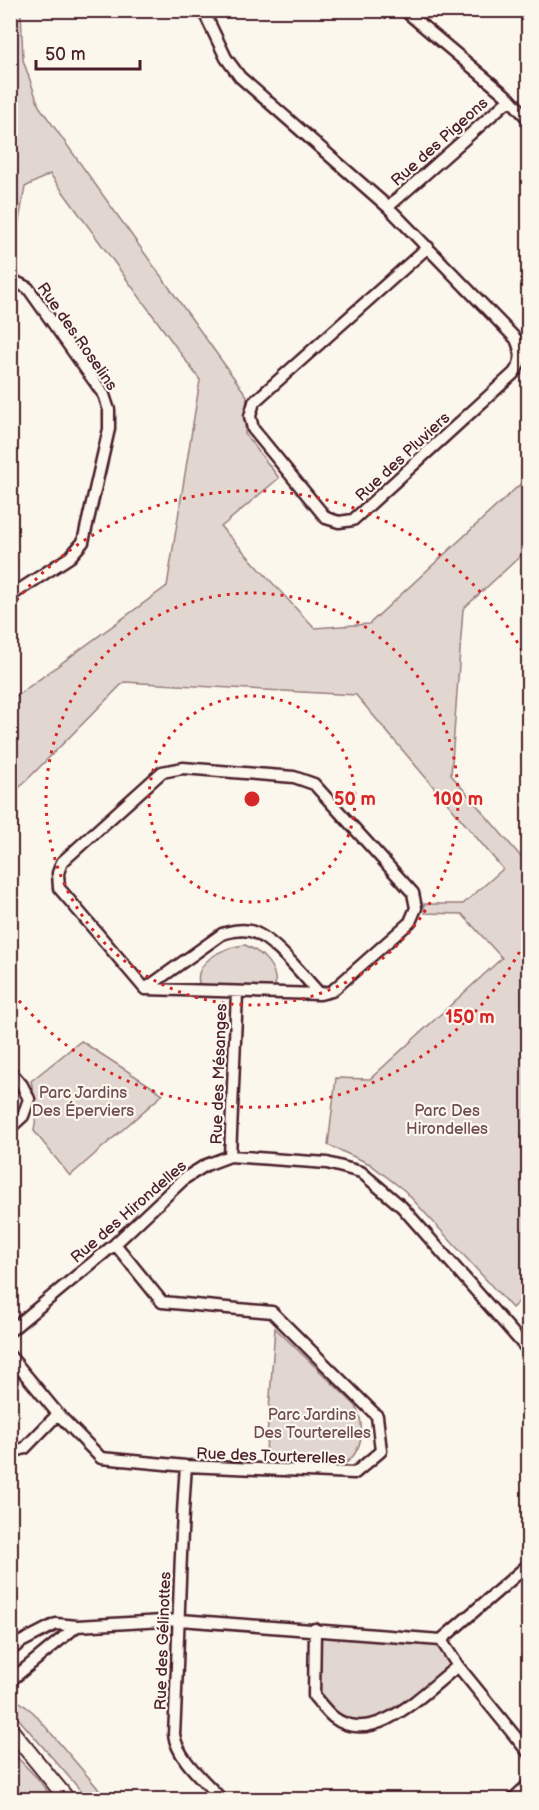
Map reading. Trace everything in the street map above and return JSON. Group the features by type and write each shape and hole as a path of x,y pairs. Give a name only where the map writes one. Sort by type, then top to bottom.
{"street":[{"name":"Rue des Pluviers","path":"203,10 226,58 240,77 388,207 428,247 516,339 522,352 520,364 514,373 353,520 339,522 326,518 253,429 250,416 254,402 428,247"},
{"path":"404,10 510,99 528,119"},
{"name":"Rue des Pigeons","path":"388,207 510,99"},
{"name":"Rue des Roselins","path":"10,279 28,288 104,395 109,419 83,542 70,557 10,596"},
{"path":"183,768 294,777 314,784 414,893 416,909 410,922 332,991 320,994 264,936 251,931 236,930 222,934 145,989 59,888 58,873 62,862 162,772 183,768"},
{"name":"Rue des Mésanges","path":"145,989 320,994"},
{"name":"Rue des Mésanges","path":"230,1156 237,993"},
{"path":"10,1071 22,1084 28,1099 23,1116 10,1128"},
{"path":"230,1156 327,1163 361,1172 402,1207 528,1350"},
{"name":"Rue des Hirondelles","path":"10,1331 114,1244 185,1178 230,1156"},
{"name":"Rue des Tourterelles","path":"10,1356 58,1414 101,1458 186,1466 355,1473 381,1451 377,1416 272,1312 162,1302 114,1244"},
{"path":"10,1454 25,1448 58,1414"},
{"name":"Rue des Gélinottes","path":"186,1466 179,1549 180,1620 175,1744 222,1800"},
{"path":"10,1651 56,1624 77,1626 180,1620 441,1640 528,1565"},
{"path":"10,1681 77,1626"},
{"path":"315,1629 314,1696 334,1718 356,1727 370,1727 385,1722 458,1666"},
{"path":"441,1640 458,1666 528,1752"},
{"path":"10,1729 68,1800"},
{"path":"512,1800 528,1785"}],"green space":[{"name":"Parc Des Hirondelles","path":"21,10 23,60 39,106 247,396 245,434 279,478 221,527 314,628 369,624 528,477 528,549 463,609 451,775 528,865 528,1293 512,1308 405,1191 370,1164 328,1145 336,1078 370,1079 502,958 462,914 425,913 424,904 463,904 503,869 356,695 124,682 11,796 11,700 167,586 200,380 50,174 25,187 13,254 11,254 10,11"},
{"path":"245,945 258,952 272,967 275,988 201,989 200,971 210,958 227,949"},
{"name":"Parc Jardins Des Éperviers","path":"81,1041 163,1094 70,1176 34,1131 37,1110 31,1081"},
{"name":"Parc Jardins Des Tourterelles","path":"275,1328 356,1406 361,1423 358,1448 348,1462 340,1467 265,1465"},
{"path":"315,1629 441,1640 458,1666 370,1727 334,1718 314,1696"},
{"path":"20,1702 33,1712 107,1799 88,1799 11,1710"},
{"path":"10,1750 39,1780 53,1799 11,1799"}]}
